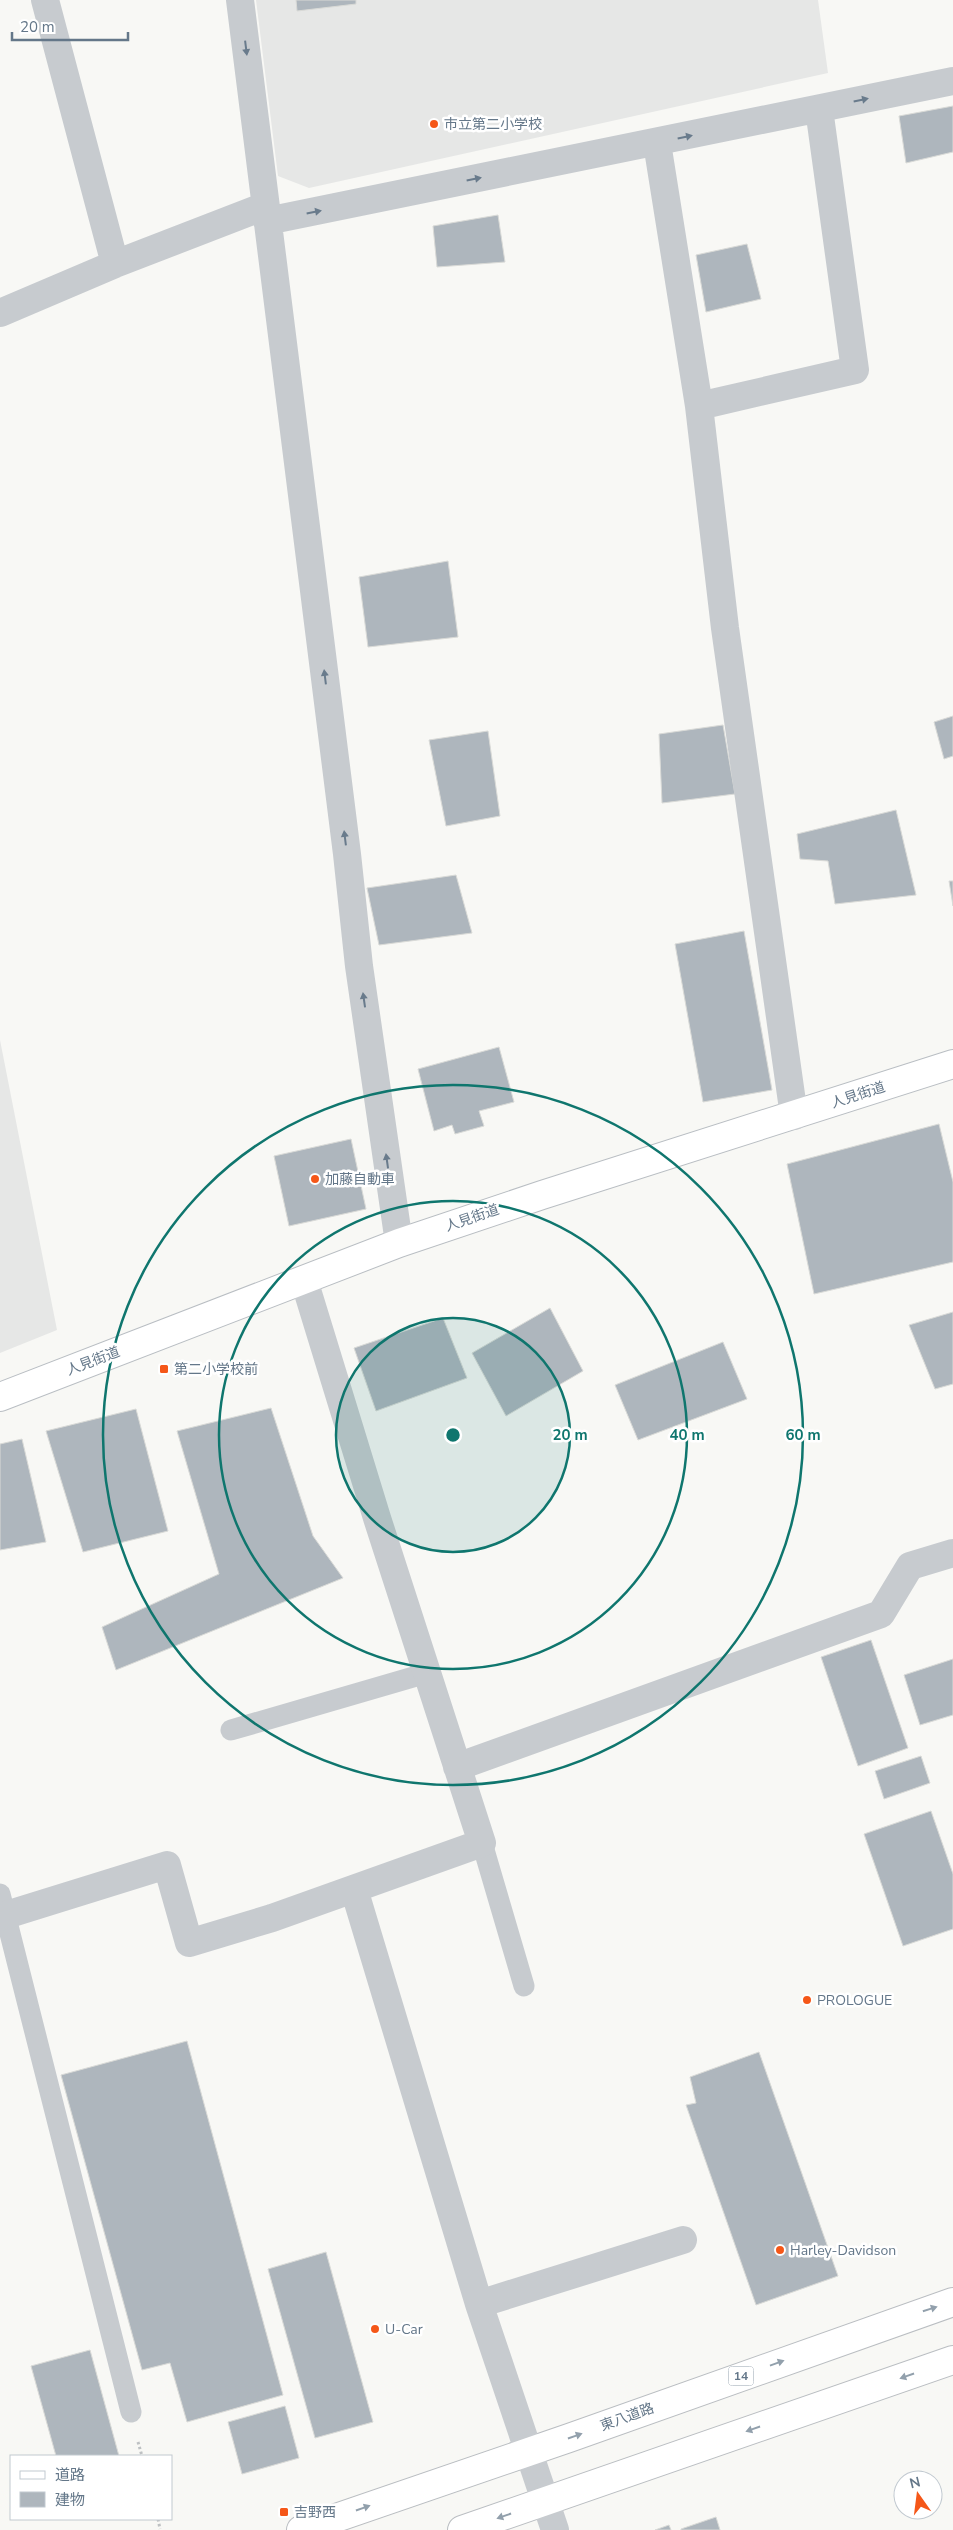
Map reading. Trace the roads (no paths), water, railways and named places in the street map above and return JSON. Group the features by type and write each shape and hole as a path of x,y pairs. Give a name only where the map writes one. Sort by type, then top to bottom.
{"main road":[{"name":"人見街道","path":"0,1397 400,1243 542,1195 953,1064"},
{"name":"東八道路","path":"301,2530 953,2302"},
{"path":"462,2530 953,2360"}],"street":[{"path":"45,0 115,264"},
{"path":"240,0 309,547 359,966 400,1243"},
{"path":"0,313 115,264 266,214 657,143 953,81"},
{"path":"699,406 855,370 819,109"},
{"path":"657,143 699,406 724,628 794,1116"},
{"path":"2,1909 166,1865 189,1943 354,1889 482,1844 377,1518 304,1280"},
{"path":"458,1767 880,1614 910,1566 953,1553"},
{"path":"354,1889 479,2304 555,2530"},
{"path":"479,2304 683,2240"}],"lane":[{"path":"231,1730 428,1673"},
{"path":"482,1844 524,1986"},
{"path":"2,1909 131,2412"}],"place":[{"name":"市立第二小学校","path":"434,124"},
{"name":"加藤自動車","path":"315,1179"},
{"name":"第二小学校前","path":"164,1369"},
{"name":"PROLOGUE","path":"807,2000"},
{"name":"Harley-Davidson","path":"780,2250"},
{"name":"U-Car","path":"375,2329"},
{"name":"吉野西","path":"284,2512"}]}
